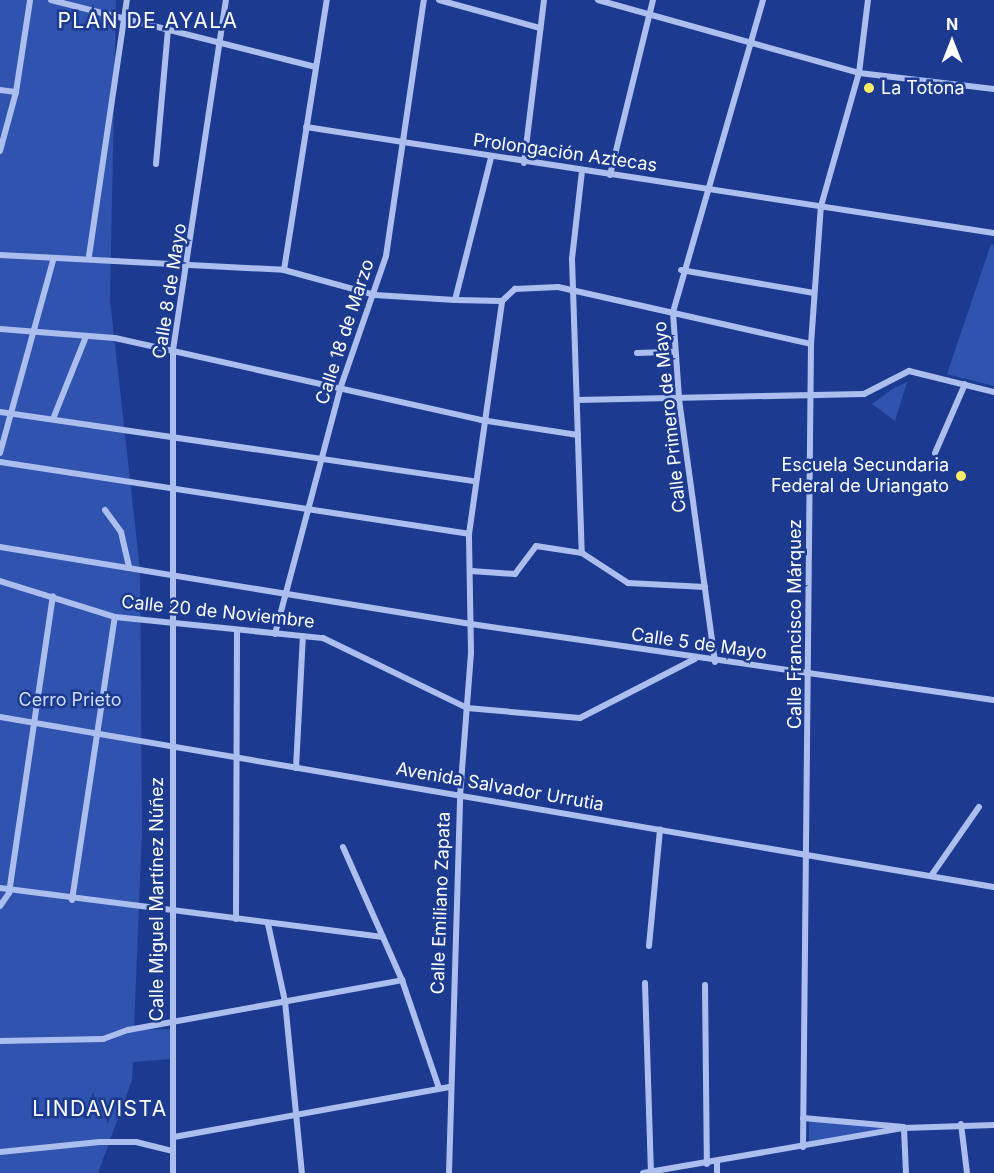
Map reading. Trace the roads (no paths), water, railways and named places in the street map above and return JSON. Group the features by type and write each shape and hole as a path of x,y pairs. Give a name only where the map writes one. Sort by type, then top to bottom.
{"street":[{"path":"0,150 16,92 30,0"},
{"path":"51,0 220,40 316,67"},
{"path":"89,256 127,0"},
{"name":"Calle 8 de Mayo","path":"171,625 173,350 190,262 226,0"},
{"path":"284,270 327,0"},
{"name":"Calle 18 de Marzo","path":"275,634 340,389 375,295 403,143 424,0"},
{"path":"439,0 540,28"},
{"path":"524,163 544,0"},
{"path":"598,0 859,73 994,89"},
{"path":"610,175 653,0"},
{"name":"Calle Primero de Mayo","path":"716,662 679,398 673,312 681,270 752,44 763,0"},
{"name":"Calle Francisco Márquez","path":"803,1147 810,675 811,344 821,206 859,73 868,0"},
{"path":"156,164 168,29"},
{"path":"0,90 16,92"},
{"name":"Prolongación Aztecas","path":"306,127 491,159 994,233"},
{"path":"455,300 491,159"},
{"path":"582,171 573,291 582,553"},
{"path":"0,255 53,260 89,256 284,270 375,295 502,301 515,288 573,291 811,344"},
{"path":"0,453 53,260"},
{"path":"681,270 814,292"},
{"name":"Calle Emiliano Zapata","path":"449,1173 449,1087 460,796 471,624 469,534 472,481 502,301"},
{"path":"0,329 85,339 115,338 481,420 578,435"},
{"path":"53,419 85,339"},
{"path":"637,353 675,352"},
{"path":"576,400 872,392 909,371 994,392"},
{"path":"935,453 965,384"},
{"path":"0,412 172,435 472,481"},
{"path":"0,462 469,534"},
{"path":"105,510 121,532 129,567"},
{"path":"471,571 515,574 536,546 582,553 628,583 705,587"},
{"name":"Calle 5 de Mayo","path":"0,547 695,659 994,700"},
{"name":"Calle 20 de Noviembre","path":"0,581 115,617 171,625 322,638 466,708 580,718 695,659"},
{"path":"0,906 9,893 52,596"},
{"path":"72,900 101,734 115,617"},
{"name":"Calle Miguel Martínez Núñez","path":"171,625 173,1173"},
{"path":"236,919 237,631"},
{"path":"297,768 303,636"},
{"name":"Avenida Salvador Urrutia","path":"0,717 994,887"},
{"path":"931,876 979,807"},
{"path":"649,946 660,830"},
{"path":"343,847 402,980 439,1088"},
{"path":"0,888 9,893 383,937"},
{"path":"268,924 285,1001 302,1173"},
{"path":"0,1041 103,1039 128,1030 173,1025 285,1001 402,980"},
{"path":"645,983 651,1172"},
{"path":"705,985 706,1164"},
{"path":"174,1137 449,1087"},
{"path":"803,1118 904,1128"},
{"path":"643,1173 706,1164 904,1128 961,1124 994,1125"},
{"path":"961,1124 967,1173"},
{"path":"904,1128 906,1173"},
{"path":"0,1152 100,1142 136,1142 173,1151"},
{"path":"717,1162 717,1173"}],"place":[{"name":"La Totona","path":"869,88"},
{"name":"Escuela Secundaria Federal de Uriangato","path":"961,476"}],"district":[{"name":"PLAN DE AYALA","path":"148,21"},
{"name":"LINDAVISTA","path":"100,1109"}],"park label":[{"name":"Cerro Prieto","path":"70,700"}]}
